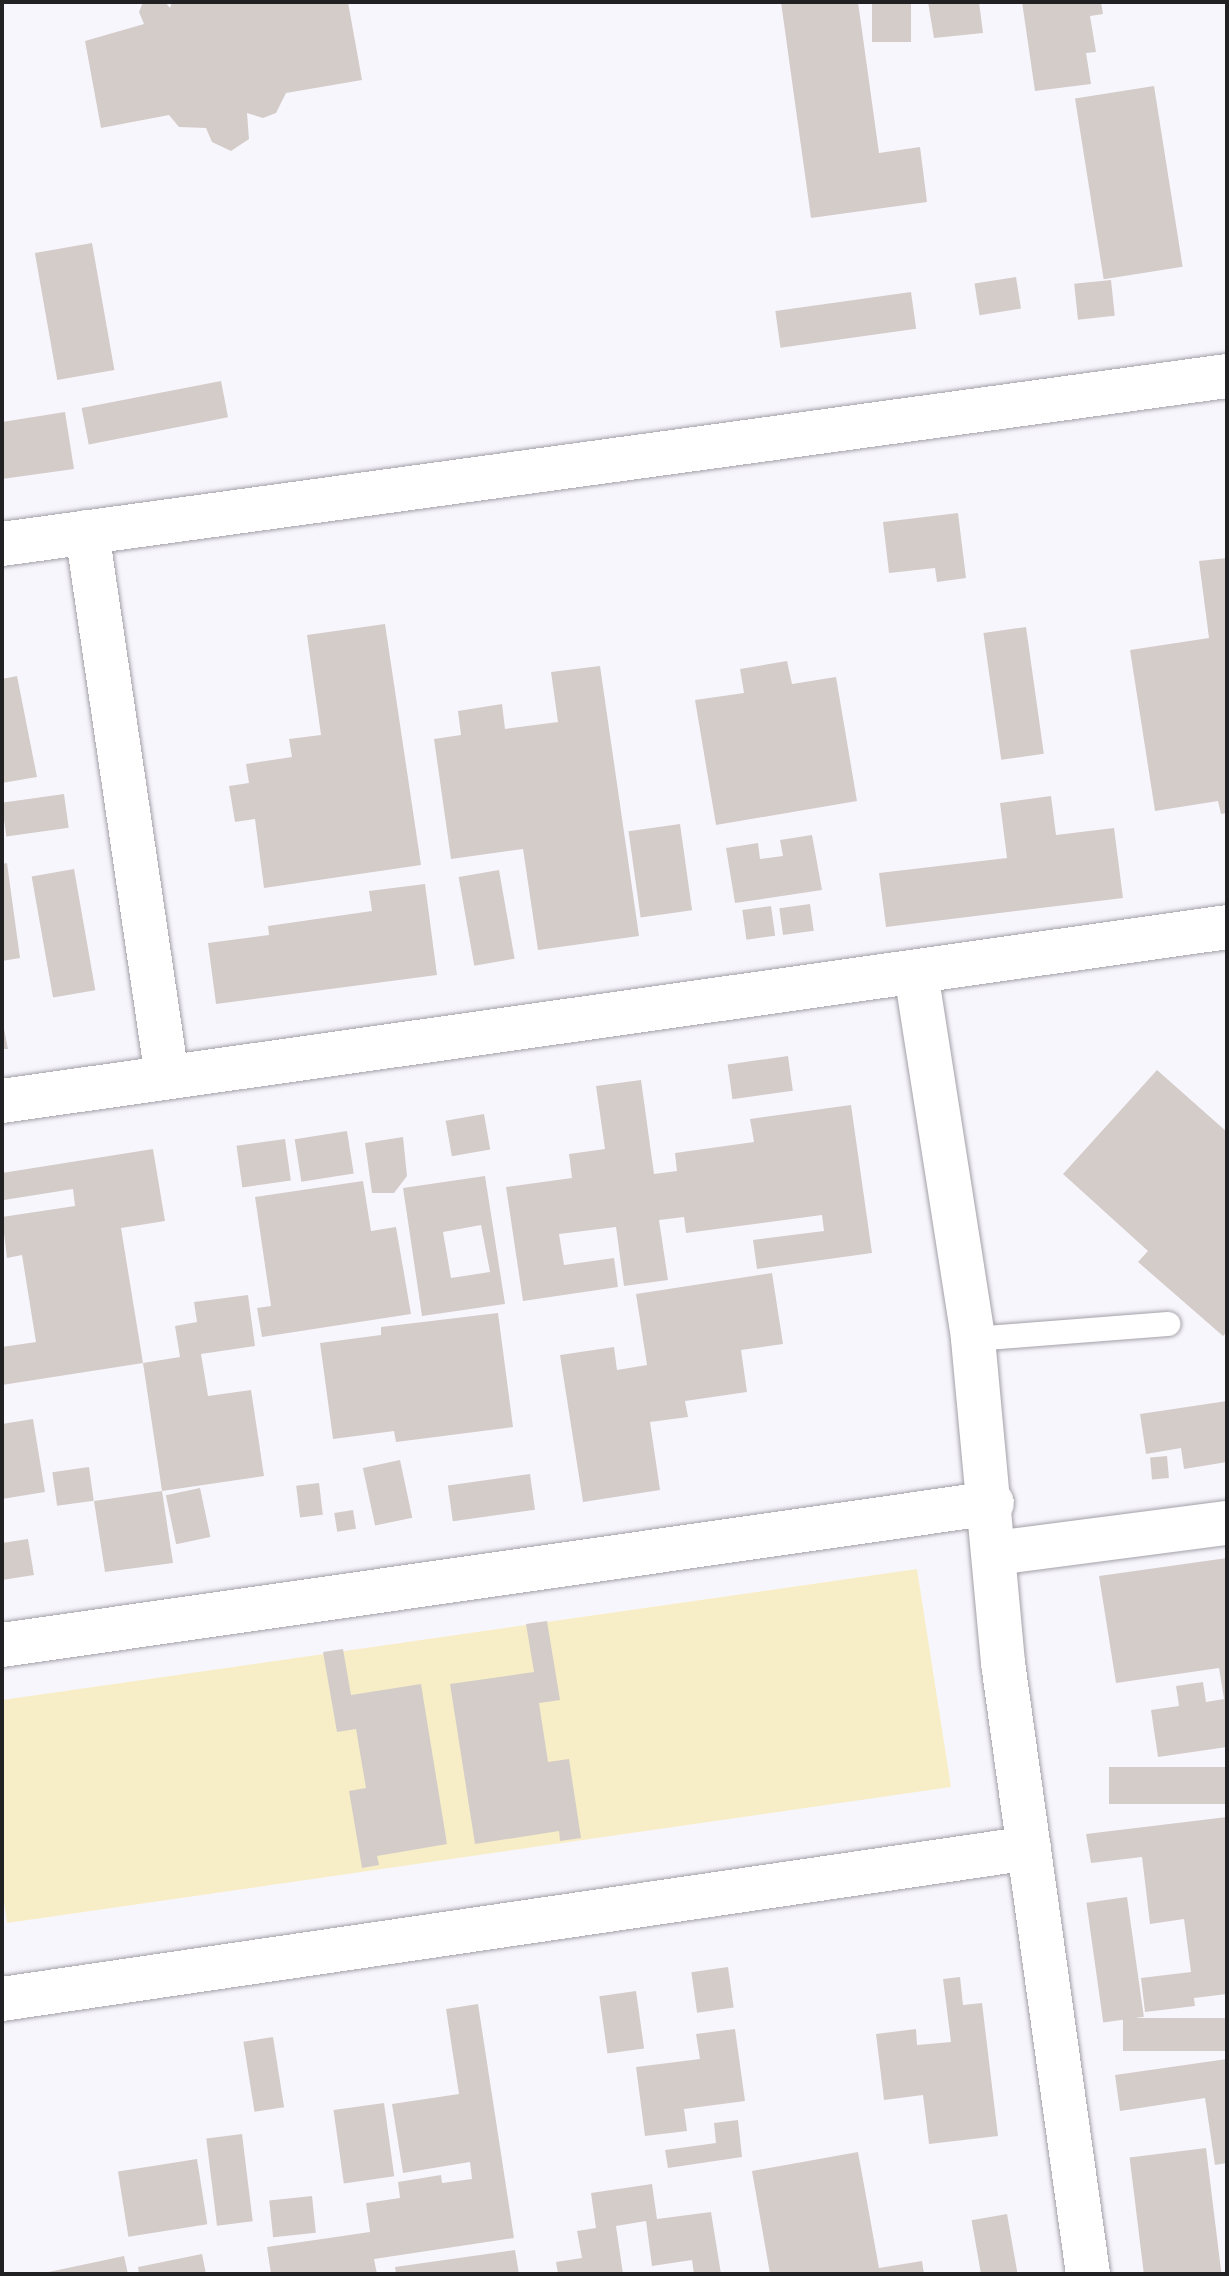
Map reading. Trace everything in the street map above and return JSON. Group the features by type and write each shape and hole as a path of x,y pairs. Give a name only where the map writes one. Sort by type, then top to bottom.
{"street":[{"path":"2,544 1227,376"},
{"path":"87,532 167,1077"},
{"path":"2,1101 1227,927"},
{"path":"916,973 973,1339 992,1503 1003,1663 1088,2274"},
{"path":"2,1645 992,1503"},
{"path":"995,1553 1227,1523"},
{"path":"2,1999 1029,1848"}],"lane":[{"path":"973,1339 1168,1324"}],"sand":[{"path":"917,1569 951,1787 7,1923 2,1888 2,1700"}],"building":[{"path":"143,2 165,2 170,8 172,2 348,2 362,80 286,93 276,113 263,118 247,113 249,139 231,151 212,142 206,128 179,127 169,115 101,128 85,41 144,24 139,12"},
{"path":"781,2 858,2 879,153 920,147 927,202 811,218"},
{"path":"872,2 911,2 911,42 872,42"},
{"path":"928,2 979,2 983,33 934,38"},
{"path":"1022,2 1101,2 1103,14 1090,16 1096,52 1086,53 1091,84 1035,91"},
{"path":"1154,86 1183,267 1104,279 1075,99"},
{"path":"92,243 114,370 57,380 35,253"},
{"path":"1016,277 1021,309 980,315 975,284"},
{"path":"1111,280 1115,316 1078,320 1074,284"},
{"path":"911,292 916,329 780,348 775,311"},
{"path":"221,381 228,417 89,444 82,408"},
{"path":"65,412 74,469 2,479 2,422"},
{"path":"958,513 966,578 937,582 935,568 889,573 883,522"},
{"path":"1227,558 1227,813 1221,814 1218,801 1155,811 1130,650 1209,638 1199,561"},
{"path":"385,624 421,865 264,888 255,819 235,822 229,786 249,783 246,764 292,757 289,739 321,735 307,635"},
{"path":"1026,627 1044,754 1001,760 983,633"},
{"path":"787,661 792,684 836,677 857,801 716,825 695,700 744,693 740,669"},
{"path":"600,666 639,936 538,950 523,849 451,859 434,739 461,735 458,711 502,704 505,729 558,722 551,672"},
{"path":"17,676 37,777 2,783 2,679"},
{"path":"64,794 69,828 6,836 2,803"},
{"path":"1051,796 1056,835 1114,828 1123,898 886,927 879,873 1007,858 1000,803"},
{"path":"680,824 692,910 641,917 629,831"},
{"path":"812,835 822,890 735,903 726,848 758,843 760,859 783,856 780,840"},
{"path":"7,863 20,958 2,961 2,864"},
{"path":"74,869 95,990 53,998 32,876"},
{"path":"499,870 515,959 474,966 459,877"},
{"path":"425,884 437,975 216,1004 208,943 269,935 268,926 372,911 369,891"},
{"path":"810,904 814,931 783,935 779,908"},
{"path":"771,906 775,936 746,940 742,910"},
{"path":"2,1019 8,1049 2,1049"},
{"path":"788,1056 793,1091 732,1099 728,1064"},
{"path":"1157,1070 1227,1132 1227,1332 1223,1336 1138,1262 1148,1251 1063,1174"},
{"path":"641,1080 654,1174 677,1171 675,1153 754,1142 750,1119 851,1105 872,1253 757,1269 753,1240 824,1231 822,1215 686,1233 684,1217 659,1220 668,1280 624,1286 616,1227 559,1234 564,1265 614,1258 618,1287 523,1301 506,1187 572,1178 569,1154 605,1149 596,1086"},
{"path":"484,1114 490,1149 452,1156 446,1121"},
{"path":"347,1131 354,1173 301,1182 295,1139"},
{"path":"403,1137 407,1176 394,1193 372,1193 365,1143"},
{"path":"285,1139 291,1181 242,1187 236,1146"},
{"path":"153,1149 165,1221 121,1228 143,1363 2,1385 2,1347 36,1342 22,1255 7,1258 2,1217 75,1206 73,1189 4,1200 2,1173"},
{"path":"485,1176 505,1304 422,1316 403,1188","holes":["481,1225 490,1272 451,1278 443,1232"]},
{"path":"363,1181 371,1231 396,1227 411,1314 262,1337 257,1308 271,1306 255,1197"},
{"path":"772,1273 783,1344 741,1350 747,1392 685,1401 688,1417 650,1422 660,1490 583,1502 560,1355 614,1347 617,1370 647,1365 636,1294"},
{"path":"248,1295 255,1346 201,1354 208,1396 251,1390 264,1476 162,1491 143,1363 180,1357 175,1326 197,1322 194,1302"},
{"path":"498,1313 513,1427 396,1442 394,1431 333,1439 320,1343 381,1335 381,1327"},
{"path":"1227,1401 1227,1462 1184,1469 1181,1448 1146,1454 1140,1414"},
{"path":"33,1419 45,1492 2,1499 2,1424"},
{"path":"1167,1456 1169,1478 1152,1479 1150,1457"},
{"path":"400,1460 412,1518 375,1526 363,1468"},
{"path":"89,1467 94,1501 57,1506 52,1472"},
{"path":"530,1474 535,1510 453,1521 448,1486"},
{"path":"319,1483 323,1515 300,1518 296,1486"},
{"path":"200,1488 210,1537 176,1544 166,1495"},
{"path":"162,1491 173,1563 105,1572 94,1501"},
{"path":"353,1510 356,1529 337,1532 334,1513"},
{"path":"28,1539 34,1575 2,1580 2,1543"},
{"path":"1227,1558 1227,1747 1158,1757 1151,1710 1179,1706 1176,1686 1203,1682 1206,1702 1224,1699 1219,1668 1116,1683 1099,1576"},
{"path":"547,1621 560,1700 539,1703 548,1762 569,1759 581,1838 560,1841 559,1831 475,1844 450,1684 534,1672 526,1624"},
{"path":"343,1649 351,1695 421,1684 447,1844 377,1856 379,1865 362,1868 349,1791 366,1788 356,1729 337,1732 323,1652"},
{"path":"1109,1767 1227,1767 1227,1804 1109,1804"},
{"path":"1227,1817 1227,1994 1194,1998 1195,2006 1145,2012 1141,1978 1191,1972 1184,1919 1150,1924 1142,1857 1091,1863 1086,1834"},
{"path":"1127,1897 1144,2017 1103,2023 1086,1903"},
{"path":"728,1967 734,2008 697,2013 691,1972"},
{"path":"960,1977 963,2005 982,2003 998,2136 929,2144 923,2095 884,2100 876,2034 916,2029 917,2045 951,2042 943,1979"},
{"path":"636,1991 644,2048 607,2054 599,1996"},
{"path":"478,2004 514,2238 374,2259 377,2274 271,2274 267,2247 370,2232 366,2203 400,2198 398,2182 441,2175 442,2183 472,2179 470,2162 403,2173 392,2104 459,2094 446,2009"},
{"path":"1123,2018 1227,2018 1227,2051 1123,2051"},
{"path":"735,2029 745,2101 684,2109 687,2131 645,2136 636,2067 700,2059 696,2034"},
{"path":"273,2037 284,2107 254,2112 243,2042"},
{"path":"1227,2059 1227,2163 1215,2165 1205,2098 1120,2111 1115,2075"},
{"path":"384,2103 394,2176 344,2183 333,2110"},
{"path":"738,2120 742,2157 668,2168 665,2150 716,2143 714,2123"},
{"path":"242,2134 253,2221 217,2226 206,2138"},
{"path":"1206,2148 1221,2274 1144,2274 1130,2157"},
{"path":"858,2152 879,2268 922,2261 924,2274 770,2274 752,2171"},
{"path":"197,2159 207,2224 128,2237 118,2172"},
{"path":"652,2184 657,2219 711,2212 721,2274 694,2274 692,2260 652,2266 646,2221 616,2226 623,2274 558,2274 556,2262 582,2258 577,2231 596,2228 591,2193"},
{"path":"312,2196 316,2233 273,2237 269,2200"},
{"path":"1007,2214 1018,2274 981,2274 972,2220"},
{"path":"515,2250 519,2274 396,2274 395,2267"},
{"path":"202,2254 206,2274 139,2274 138,2267"},
{"path":"124,2256 128,2274 44,2274 44,2273"}]}
